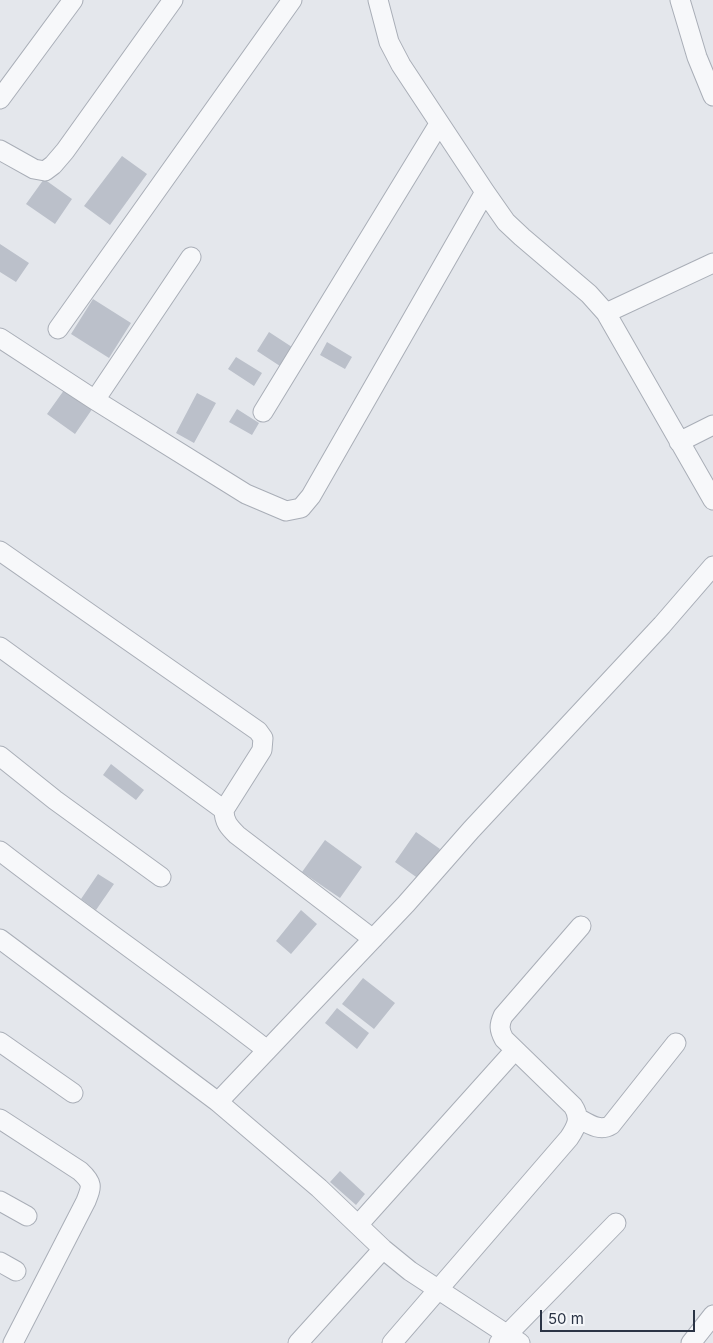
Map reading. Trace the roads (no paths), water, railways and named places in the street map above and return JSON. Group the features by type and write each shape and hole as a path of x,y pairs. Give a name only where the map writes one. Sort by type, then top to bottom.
{"street":[{"path":"0,100 73,0"},
{"path":"0,150 34,168 45,170 53,165 173,0"},
{"path":"58,329 292,0"},
{"path":"378,0 389,42 401,65 439,124 506,222 588,294 606,313 713,500"},
{"path":"680,0 697,57 713,96"},
{"path":"263,412 439,124"},
{"path":"0,338 246,494 286,511 301,508 311,496 485,192"},
{"path":"95,400 191,257"},
{"path":"606,313 713,263"},
{"path":"680,442 713,425"},
{"path":"0,552 258,731 263,738 262,750 224,810 224,819 229,828 237,835 373,940"},
{"path":"218,1102 373,940 471,830 662,625 713,566"},
{"path":"0,647 224,810"},
{"path":"0,756 55,800 161,877"},
{"path":"0,851 62,899 194,993 267,1050"},
{"path":"392,1343 569,1138 576,1127 578,1118 573,1106 504,1039 500,1031 500,1024 503,1016 581,926"},
{"path":"0,939 218,1102 319,1188 383,1249 508,1340 616,1224"},
{"path":"0,1042 73,1093"},
{"path":"578,1118 601,1128 607,1128 611,1125 676,1044"},
{"path":"358,1225 515,1050"},
{"path":"0,1119 80,1172 89,1179 91,1186 86,1201 13,1343"},
{"path":"0,1201 27,1216"},
{"path":"298,1343 383,1249"},
{"path":"691,1343 713,1315"}]}
